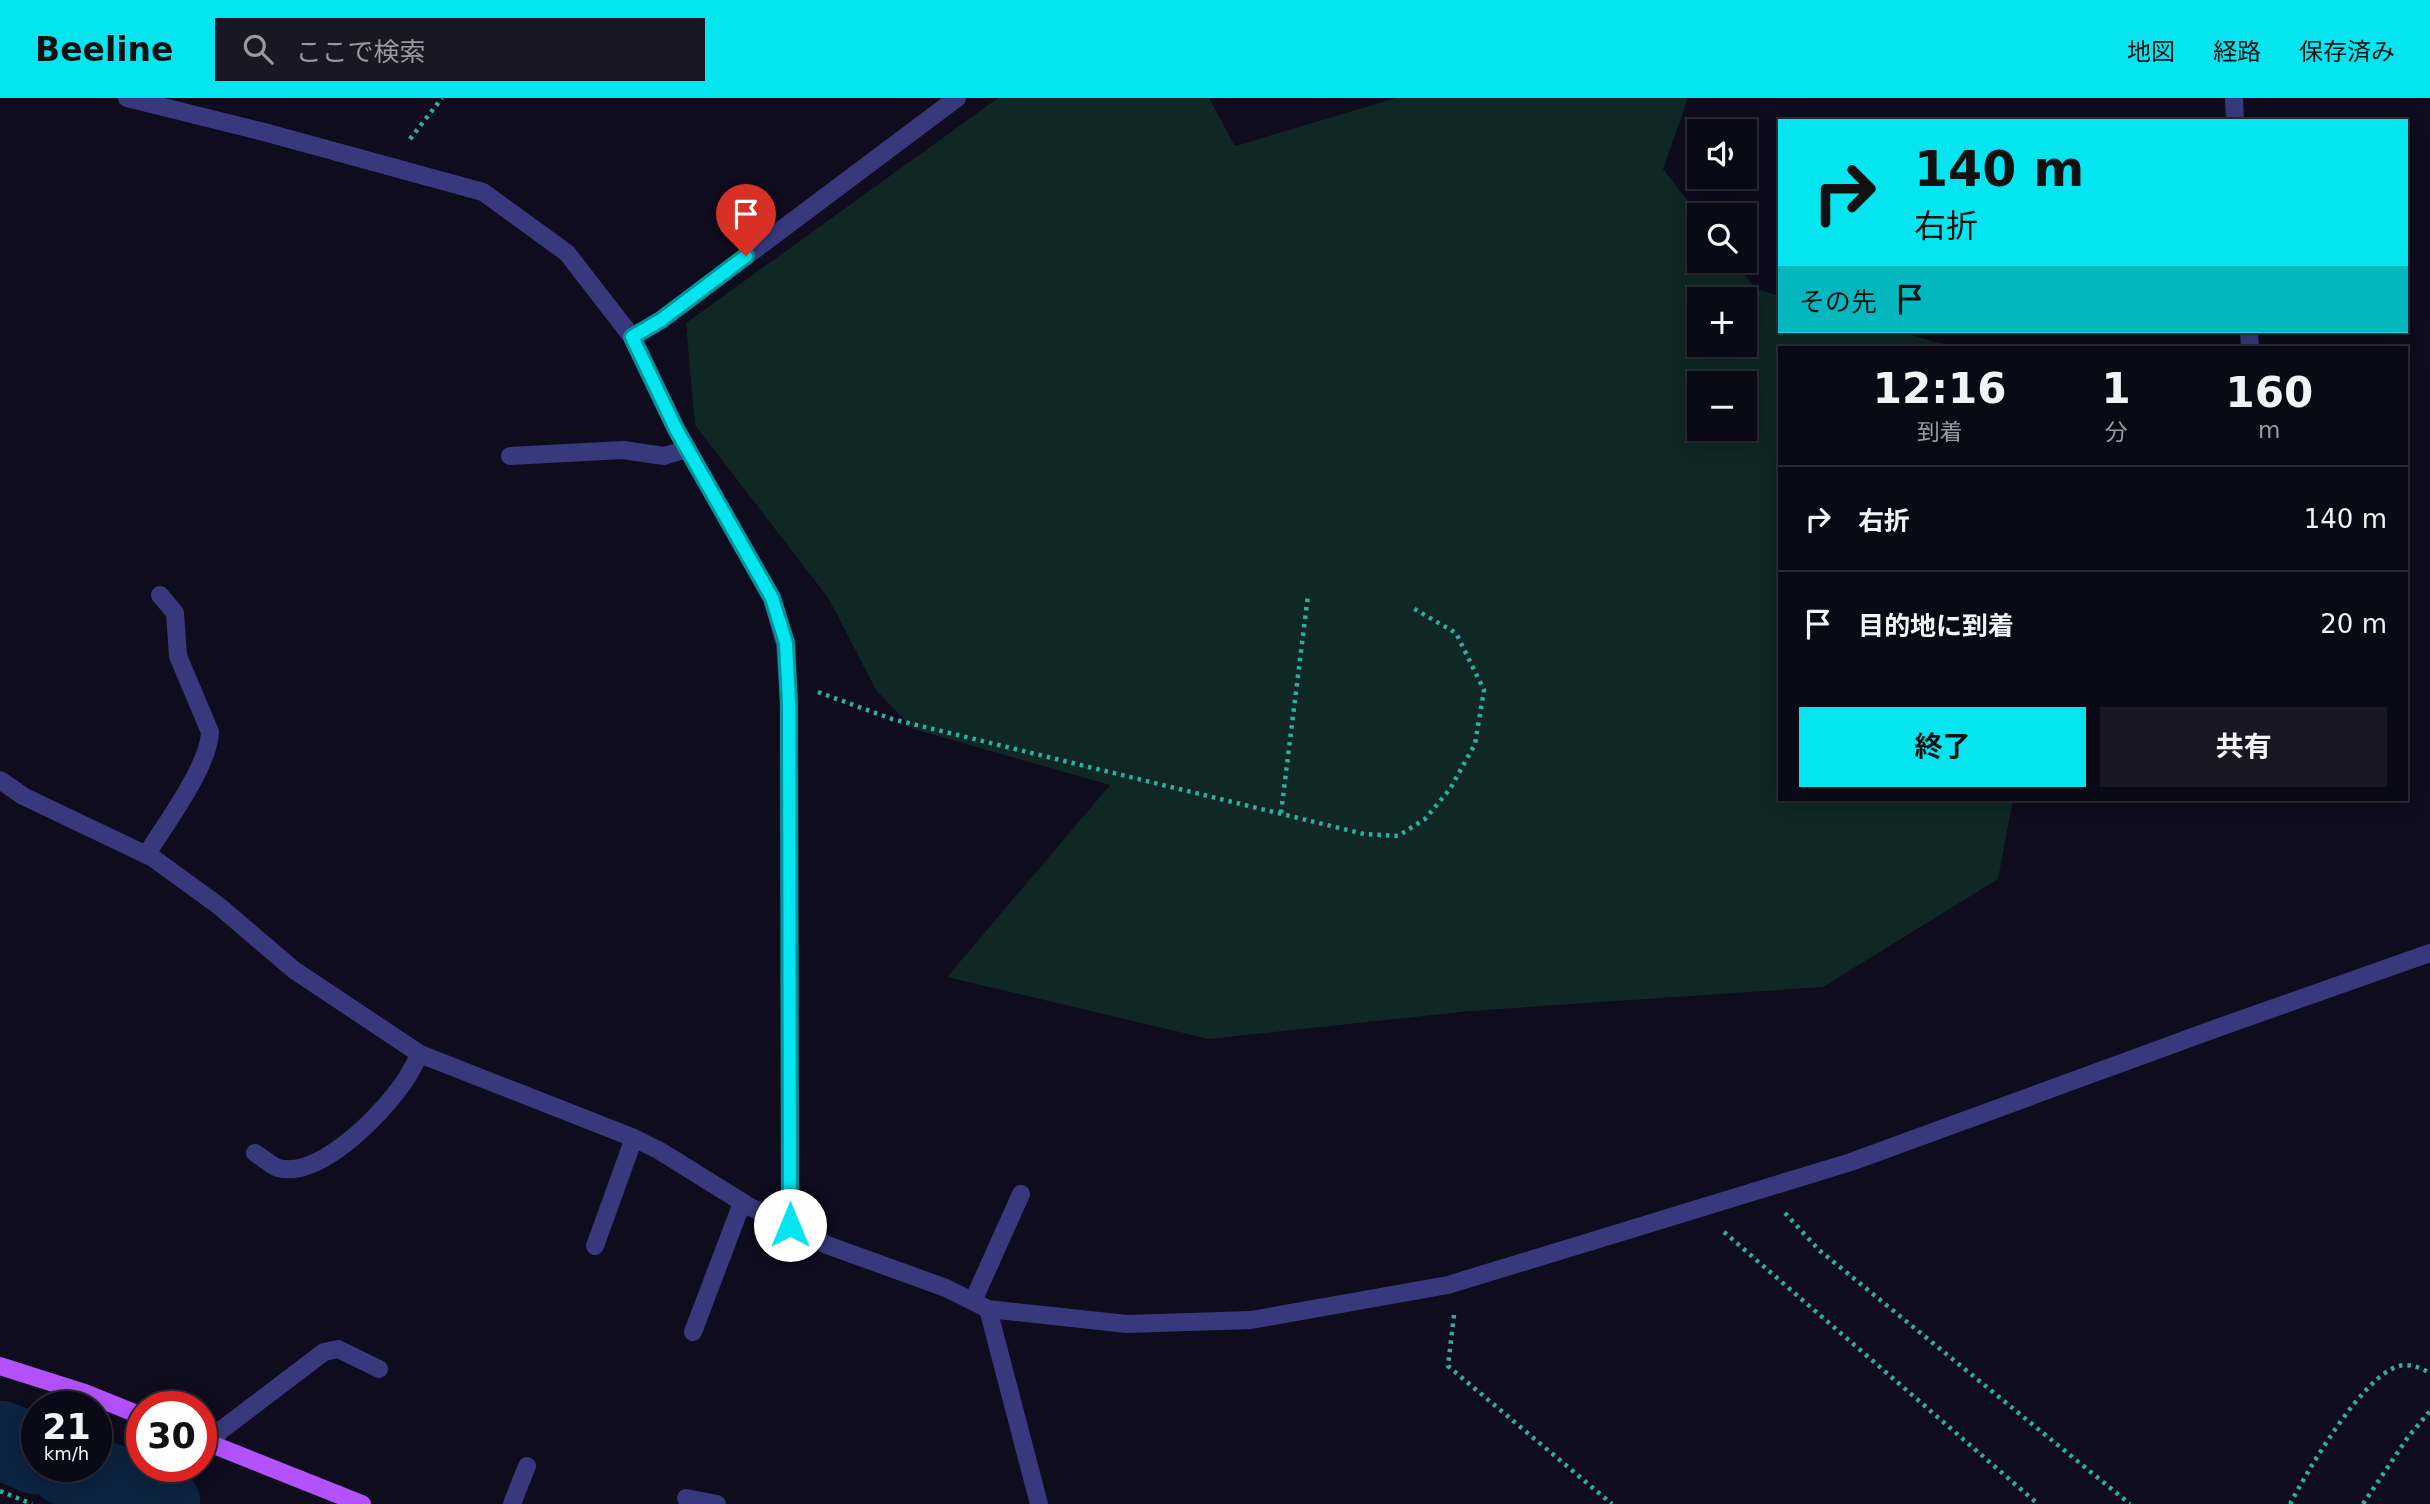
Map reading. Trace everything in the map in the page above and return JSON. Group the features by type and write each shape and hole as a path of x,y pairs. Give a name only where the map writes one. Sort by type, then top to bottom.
{"main road":[{"path":"0,1366 126,1410"},
{"path":"217,1446 362,1504"}],"street":[{"path":"127,98 483,192 567,253 632,337 688,449 772,598 786,643 790,1225"},
{"path":"632,337 661,320 957,98"},
{"path":"2234,98 2235,119"},
{"path":"510,456 623,450 664,456 688,449"},
{"path":"146,855 192,782 210,745 211,732 178,656 175,613 160,595"},
{"path":"0,780 23,796 146,855 219,906 294,970 420,1054 634,1138 660,1151 742,1203 827,1245 946,1288 980,1305 1127,1324 1251,1320 1448,1285 1851,1163 2430,953"},
{"path":"255,1153 277,1168 295,1169 321,1161 364,1128 403,1083 420,1054"},
{"path":"595,1246 634,1138"},
{"path":"1021,1194 980,1305 1039,1504"},
{"path":"693,1332 742,1203"},
{"path":"217,1434 324,1352 338,1349 379,1369"},
{"path":"512,1504 527,1466"},
{"path":"686,1498 717,1504"}],"path":[{"path":"392,166 442,98"},
{"path":"1280,813 1308,595"},
{"path":"788,688 812,690 892,719 1364,834 1398,836 1425,820 1450,789 1475,744 1484,690 1457,632 1411,607"},
{"path":"1773,1186 1786,1215 1819,1251 2130,1504"},
{"path":"1706,1207 1728,1238 2038,1504"},
{"path":"1448,1285 1455,1306 1448,1366 1612,1504"},
{"path":"2290,1504 2366,1388 2381,1374 2400,1365 2418,1366 2430,1373"},
{"path":"2363,1504 2408,1437 2430,1411"},
{"path":"0,1491 32,1504"}],"green space":[{"path":"998,98 1209,98 1235,146 1396,98 1688,98 1663,169 1690,203 1687,203 1687,273 1743,273 1754,287 1687,287 1687,357 1757,357 1757,289 1778,295 1778,333 1904,333 1950,346 1778,346 1778,801 2013,801 1998,879 1823,987 1470,1011 1209,1039 947,977 1110,785 913,729 876,690 829,599 695,425 686,323"}],"waterway":[{"path":"0,1440 21,1449"},
{"path":"106,1482 161,1504"}],"route":[{"path":"746,256 661,320 632,337 676,429 772,598 786,643 789,704 790,1225"}]}
